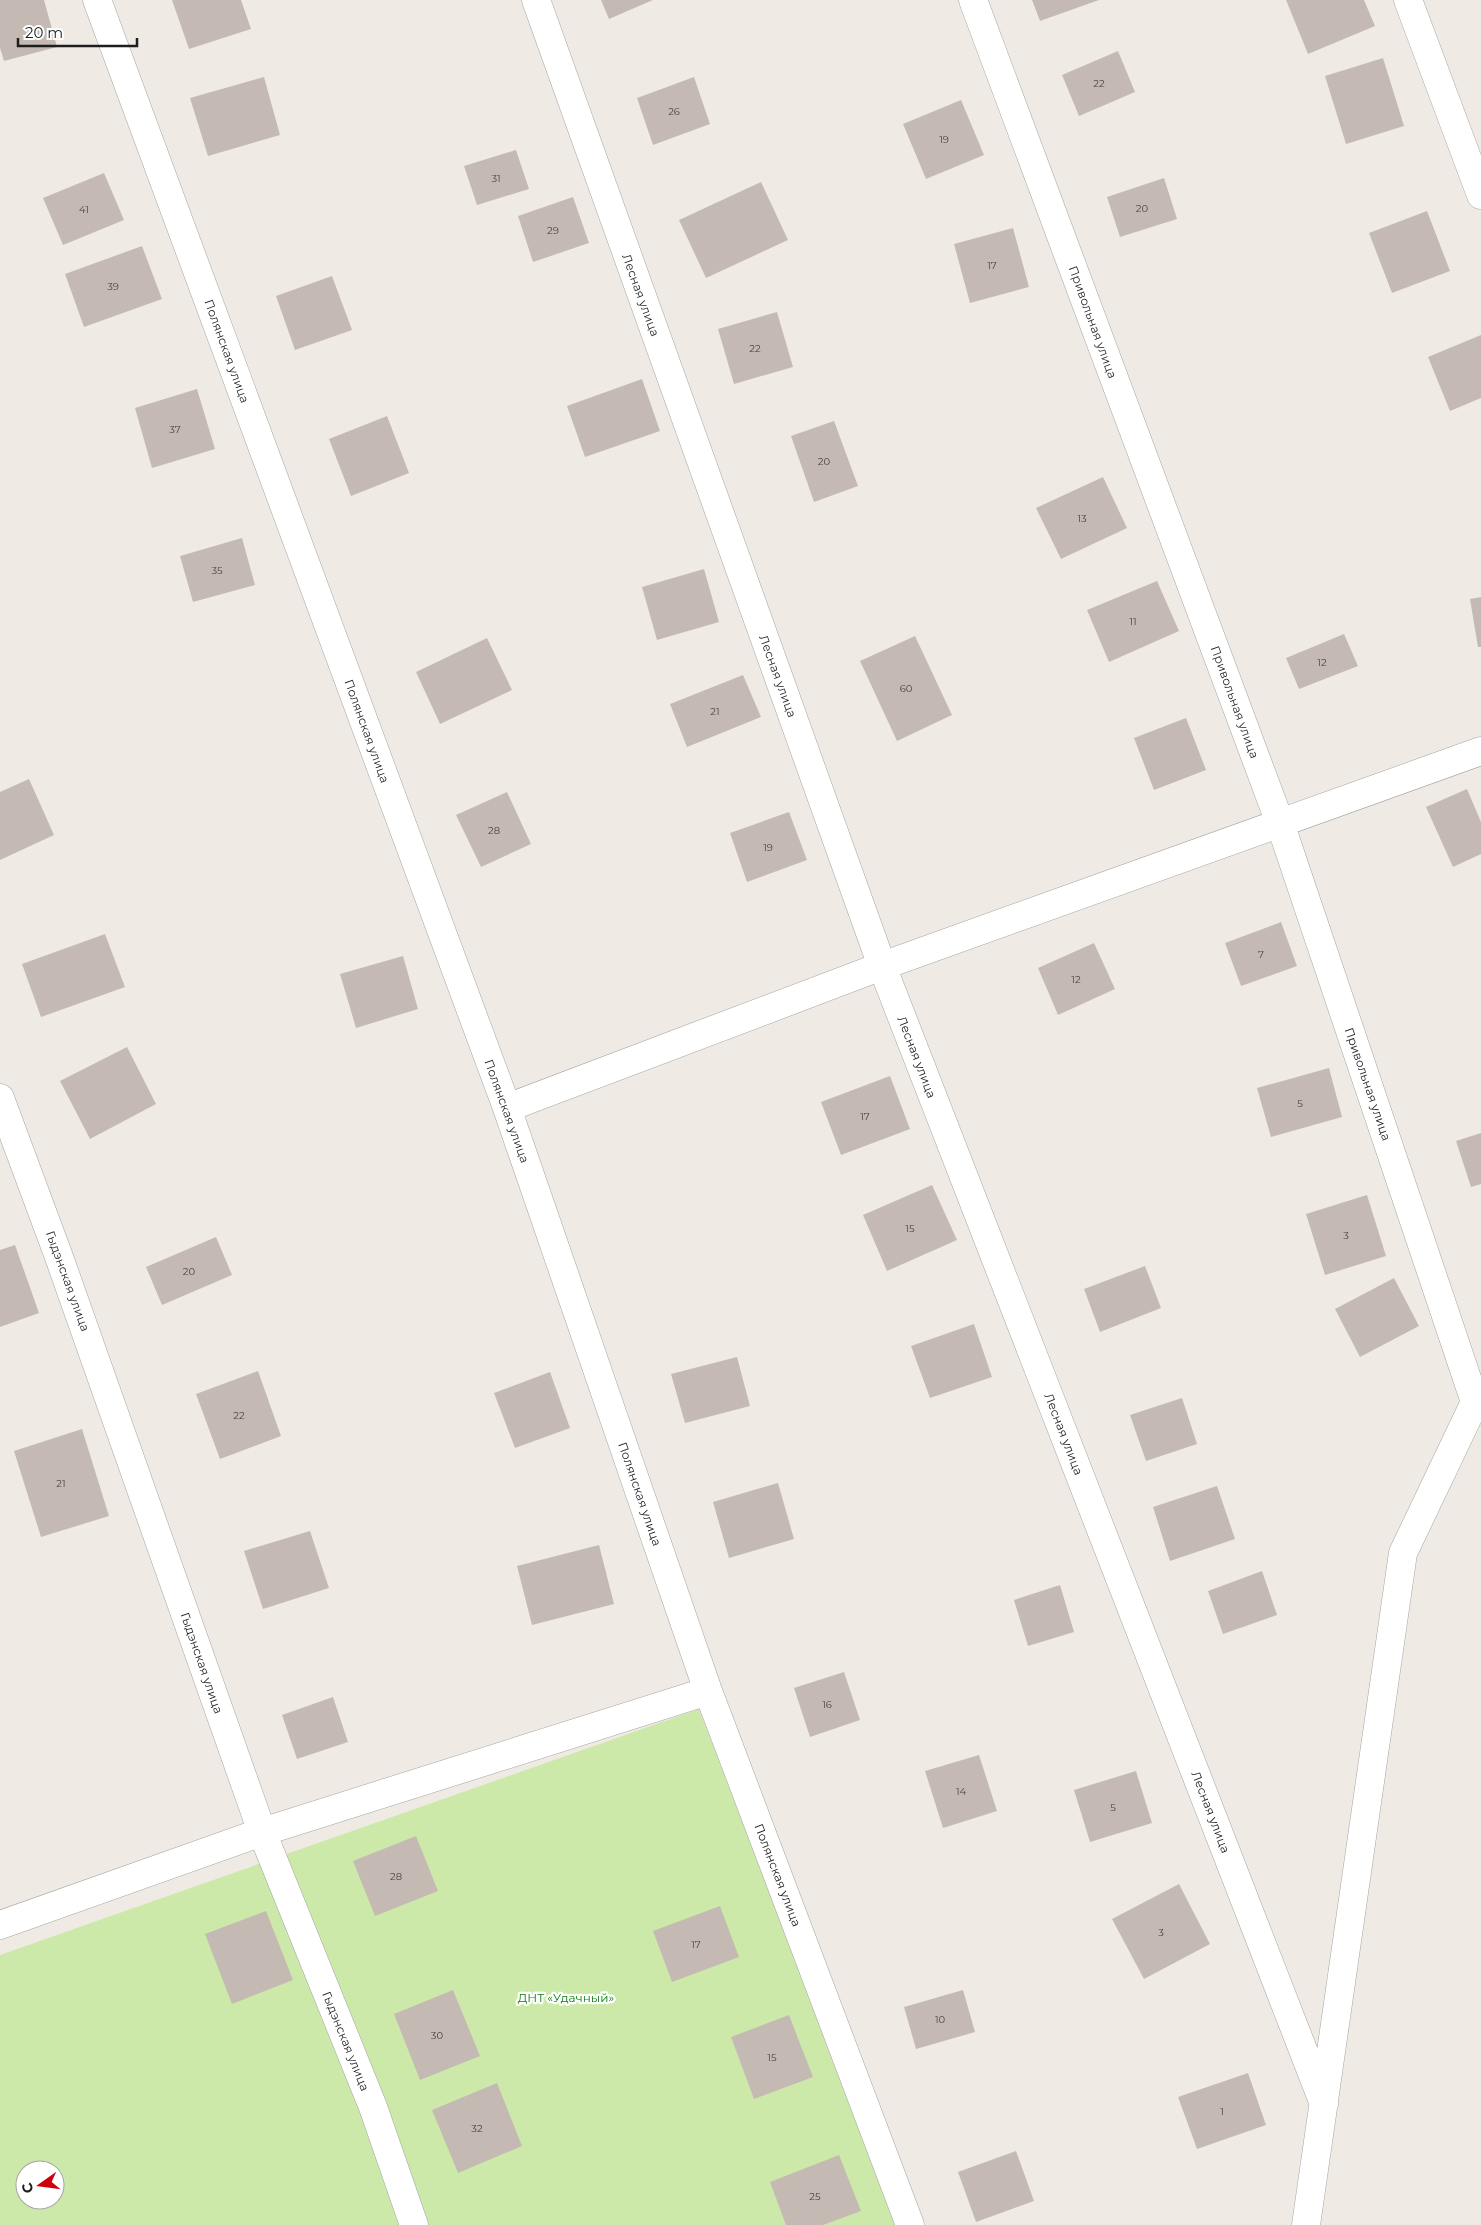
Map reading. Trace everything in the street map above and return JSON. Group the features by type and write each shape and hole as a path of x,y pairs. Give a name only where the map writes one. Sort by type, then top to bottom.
{"street":[{"name":"Полянская улица","path":"97,0 507,1108 708,1691 910,2225"},
{"name":"Лесная улица","path":"536,0 882,966 1324,2104"},
{"name":"Привольная улица","path":"973,0 1280,823 1478,1405"},
{"path":"1408,0 1481,195"},
{"path":"507,1108 882,966 1481,751"},
{"name":"Гыдэнская улица","path":"0,1098 59,1257 262,1832 373,2107 414,2225"},
{"path":"1306,2225 1403,1553 1478,1405"},
{"path":"0,1925 262,1832 708,1691"}],"green space":[{"name":"ДНТ «Удачный»","path":"699,1709 897,2225 0,2225 0,1955"}],"building":[{"path":"0,0 44,0 57,47 4,61 0,48"},
{"path":"172,0 241,0 251,29 189,49"},
{"path":"601,0 653,0 609,19"},
{"path":"1032,0 1099,0 1040,21"},
{"path":"1286,0 1364,0 1375,26 1308,54"},
{"path":"1118,51 1135,92 1079,116 1062,75"},
{"path":"1383,58 1404,126 1346,144 1325,76"},
{"path":"264,77 280,135 208,156 190,98"},
{"path":"694,77 710,124 653,145 637,98"},
{"path":"961,100 984,155 926,179 903,124"},
{"path":"516,150 529,189 477,205 464,166"},
{"path":"104,173 124,220 63,245 43,198"},
{"path":"1164,178 1177,219 1120,237 1107,197"},
{"path":"761,182 788,240 706,278 679,220"},
{"path":"573,197 589,243 533,262 518,216"},
{"path":"1427,211 1450,271 1392,293 1369,233"},
{"path":"1013,228 1029,287 970,303 954,244"},
{"path":"142,246 162,299 84,327 65,274"},
{"path":"332,276 352,330 295,350 276,296"},
{"path":"777,312 793,367 734,384 718,329"},
{"path":"1481,335 1481,398 1450,411 1428,357"},
{"path":"642,379 660,431 585,457 567,406"},
{"path":"197,389 215,449 152,468 135,408"},
{"path":"387,416 409,473 351,496 329,439"},
{"path":"834,421 858,486 814,502 791,436"},
{"path":"1103,477 1127,528 1061,559 1036,508"},
{"path":"242,538 255,585 193,602 180,556"},
{"path":"704,569 719,622 657,640 642,587"},
{"path":"1157,581 1179,631 1109,662 1087,610"},
{"path":"1481,597 1481,647 1478,647 1470,599"},
{"path":"1344,634 1358,666 1299,689 1286,658"},
{"path":"915,636 952,715 897,741 860,661"},
{"path":"487,638 512,690 440,724 416,672"},
{"path":"743,675 761,717 687,747 670,704"},
{"path":"1186,718 1206,770 1154,790 1134,738"},
{"path":"29,779 54,835 0,860 0,792"},
{"path":"1467,789 1481,822 1481,854 1453,867 1426,807"},
{"path":"507,792 531,844 481,867 456,815"},
{"path":"789,812 807,860 747,882 730,833"},
{"path":"1281,922 1297,966 1241,986 1225,943"},
{"path":"105,934 125,987 41,1017 22,964"},
{"path":"1094,943 1115,989 1058,1015 1038,968"},
{"path":"403,956 418,1009 356,1028 340,974"},
{"path":"127,1047 156,1104 90,1139 60,1081"},
{"path":"1329,1068 1342,1117 1271,1137 1257,1088"},
{"path":"890,1076 910,1129 841,1155 821,1102"},
{"path":"1481,1133 1481,1184 1471,1187 1456,1141"},
{"path":"932,1185 957,1240 887,1271 863,1215"},
{"path":"1367,1195 1386,1256 1325,1275 1306,1214"},
{"path":"216,1237 232,1275 162,1305 146,1267"},
{"path":"15,1245 39,1313 0,1327 0,1250"},
{"path":"1145,1266 1161,1308 1100,1332 1084,1289"},
{"path":"1394,1278 1419,1326 1360,1357 1335,1309"},
{"path":"974,1324 992,1377 930,1398 911,1346"},
{"path":"737,1357 750,1406 685,1423 671,1374"},
{"path":"258,1371 281,1436 220,1459 196,1394"},
{"path":"550,1372 570,1428 515,1448 494,1393"},
{"path":"1182,1398 1197,1444 1146,1461 1130,1415"},
{"path":"82,1429 109,1516 41,1537 14,1451"},
{"path":"778,1483 794,1539 729,1558 713,1502"},
{"path":"1217,1486 1235,1539 1170,1561 1153,1507"},
{"path":"310,1531 329,1588 263,1609 244,1551"},
{"path":"599,1545 614,1604 532,1625 517,1566"},
{"path":"1262,1571 1277,1615 1223,1634 1208,1591"},
{"path":"1060,1585 1074,1632 1028,1646 1014,1600"},
{"path":"844,1672 860,1720 810,1737 794,1688"},
{"path":"333,1697 348,1742 297,1759 282,1715"},
{"path":"979,1755 997,1811 943,1828 925,1771"},
{"path":"1136,1771 1152,1823 1090,1842 1074,1790"},
{"path":"416,1836 438,1891 375,1916 353,1861"},
{"path":"1179,1884 1210,1944 1144,1979 1112,1919"},
{"path":"720,1906 739,1957 672,1982 653,1931"},
{"path":"266,1911 293,1980 232,2004 205,1934"},
{"path":"453,1990 480,2056 420,2080 394,2014"},
{"path":"963,1990 975,2032 916,2049 904,2007"},
{"path":"789,2015 813,2077 754,2099 731,2037"},
{"path":"1248,2073 1266,2125 1197,2149 1178,2097"},
{"path":"497,2083 522,2146 458,2173 432,2110"},
{"path":"1016,2151 1034,2201 976,2222 958,2172"},
{"path":"839,2155 861,2211 823,2225 786,2225 770,2182"}]}
